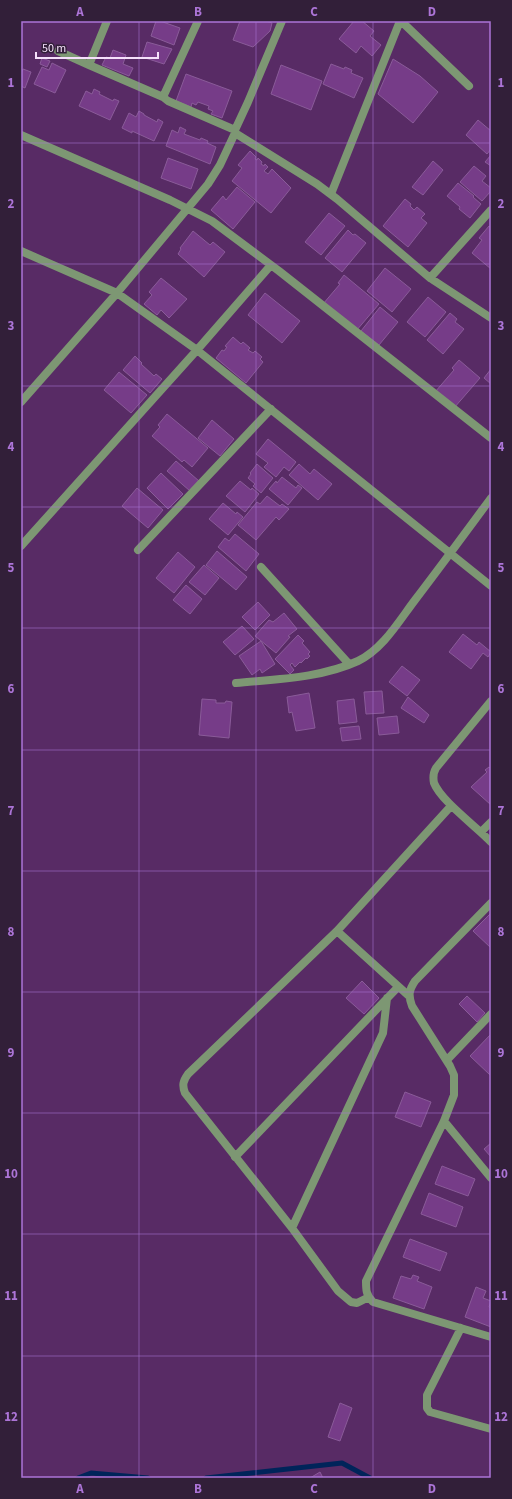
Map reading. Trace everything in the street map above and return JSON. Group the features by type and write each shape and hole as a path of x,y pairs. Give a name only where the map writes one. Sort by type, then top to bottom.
{"street":[{"path":"89,65 107,21"},
{"path":"164,96 198,21"},
{"path":"21,402 117,293 208,184 220,165 282,21"},
{"path":"331,194 401,21 469,86"},
{"path":"58,51 164,96 168,101 235,131 331,194 430,278 491,318"},
{"path":"21,135 212,221 271,264 491,438"},
{"path":"430,278 491,210"},
{"path":"21,251 117,293 197,350 450,555 491,586"},
{"path":"21,546 197,350 271,264"},
{"path":"138,550 271,409"},
{"path":"236,683 296,678 337,669 359,661 380,645 450,555 491,498"},
{"path":"261,567 350,664"},
{"path":"491,701 443,759 434,773 433,779 436,788 451,806 491,842"},
{"path":"368,1297 357,1303 351,1302 343,1295 185,1093 183,1081 188,1074 337,931 451,806"},
{"path":"481,832 491,822"},
{"path":"491,903 415,981 410,988 409,996 412,1006 447,1060 454,1075 455,1090 444,1122 366,1281 366,1291 368,1297 373,1302 491,1337"},
{"path":"337,931 409,996"},
{"path":"235,1157 398,987"},
{"path":"292,1228 383,1033 387,998"},
{"path":"447,1060 491,1014"},
{"path":"444,1122 491,1178"},
{"path":"461,1328 427,1395 427,1408 430,1412 491,1429"}],"building":[{"path":"156,21 180,28 174,45 151,36"},
{"path":"240,21 266,21 272,23 270,31 253,47 233,40"},
{"path":"354,21 362,21 374,31 370,36 381,45 372,56 361,46 356,53 339,39"},
{"path":"147,42 172,49 164,64 142,57"},
{"path":"113,50 126,55 123,64 133,68 129,76 102,65 106,57 110,58"},
{"path":"42,58 50,61 47,67 40,64"},
{"path":"393,59 420,76 438,92 413,123 378,94"},
{"path":"52,63 66,70 55,93 34,84 42,67 49,70"},
{"path":"331,64 344,69 345,67 352,70 351,73 363,78 354,98 323,84"},
{"path":"281,65 322,81 311,110 271,94"},
{"path":"23,69 31,72 25,88 21,86 21,74"},
{"path":"186,74 232,91 222,118 211,114 213,111 208,109 209,106 198,102 196,105 192,103 191,107 176,101"},
{"path":"94,89 100,92 99,94 113,101 114,99 119,101 110,120 79,106 86,91 92,94"},
{"path":"139,111 157,122 158,119 163,122 154,141 122,128 129,113 136,117"},
{"path":"478,120 491,131 491,149 487,154 466,135"},
{"path":"180,127 186,130 184,134 200,140 201,138 208,141 207,143 216,147 210,164 166,146 172,130 178,133"},
{"path":"250,151 256,157 255,159 257,160 258,158 262,162 261,164 264,166 265,164 268,167 264,171 268,174 272,169 291,188 271,213 232,181 242,168 238,165"},
{"path":"491,155 491,166 485,162"},
{"path":"168,158 198,169 191,189 161,178"},
{"path":"433,161 443,170 423,195 412,187"},
{"path":"474,166 486,176 482,181 491,188 491,191 482,201 460,182"},
{"path":"458,183 481,204 470,218 447,196"},
{"path":"237,187 255,202 233,229 211,210 223,196 226,200"},
{"path":"405,199 411,204 410,206 414,210 417,207 425,214 421,218 427,223 408,247 383,226"},
{"path":"329,213 345,226 321,255 305,242"},
{"path":"489,226 491,227 491,269 472,253 482,240 479,238"},
{"path":"348,230 366,243 342,272 325,258"},
{"path":"193,231 210,245 213,242 225,252 204,277 178,254 181,249 180,248"},
{"path":"385,268 411,289 392,312 367,291"},
{"path":"344,275 379,304 356,331 323,304 340,284 338,283"},
{"path":"161,278 187,299 169,318 161,310 157,315 144,304 152,295 149,292"},
{"path":"265,293 300,321 282,343 248,315"},
{"path":"428,297 446,312 425,337 407,322"},
{"path":"380,307 398,322 379,345 361,331"},
{"path":"450,313 457,319 455,322 464,329 443,354 427,340"},
{"path":"233,337 241,344 243,342 250,348 248,350 253,353 255,351 262,357 260,359 263,362 246,383 216,358 222,350 224,351 227,347 225,346"},
{"path":"135,356 154,376 156,374 162,379 150,393 123,370"},
{"path":"459,360 480,378 454,408 435,392 454,370 452,368"},
{"path":"491,369 491,384 484,378"},
{"path":"119,372 147,395 131,413 104,390"},
{"path":"167,414 208,448 192,467 184,460 182,462 152,436 160,427 158,425"},
{"path":"212,420 234,439 220,456 198,438"},
{"path":"268,439 296,462 289,471 284,467 276,477 264,467 268,463 256,454"},
{"path":"176,461 199,481 190,491 167,471"},
{"path":"257,464 273,478 261,493 253,486 255,484 248,478"},
{"path":"299,464 310,474 314,469 332,484 318,500 289,475"},
{"path":"161,473 183,494 168,509 147,488"},
{"path":"282,477 296,488 298,485 302,488 288,505 269,489"},
{"path":"240,481 251,490 252,488 259,494 245,512 226,496"},
{"path":"137,488 163,510 148,528 122,506"},
{"path":"267,496 280,506 282,504 289,509 279,520 276,517 256,540 238,525 257,502 260,504"},
{"path":"223,503 236,514 237,512 243,517 228,535 209,519"},
{"path":"235,534 259,554 246,571 218,547 225,538 229,541"},
{"path":"217,551 247,577 236,590 206,565"},
{"path":"178,552 195,567 174,593 156,578"},
{"path":"204,565 219,578 205,595 189,582"},
{"path":"186,585 202,599 190,614 173,600"},
{"path":"258,602 270,615 255,630 242,617"},
{"path":"284,613 297,629 288,636 290,637 276,653 255,636 269,620 273,622"},
{"path":"242,626 254,639 235,655 223,642"},
{"path":"463,634 477,645 479,642 491,652 488,657 483,653 471,669 449,652"},
{"path":"298,635 304,641 302,643 310,652 308,654 310,656 295,667 292,663 290,665 294,670 290,674 275,659"},
{"path":"261,641 275,664 262,673 260,669 252,675 239,656"},
{"path":"402,666 420,680 407,696 389,682"},
{"path":"382,691 384,713 366,714 364,692"},
{"path":"309,693 315,728 296,731 292,712 289,713 287,697"},
{"path":"408,697 429,715 424,723 401,708"},
{"path":"202,699 216,700 216,703 225,703 226,701 232,702 229,738 199,735"},
{"path":"354,699 357,722 339,724 337,701"},
{"path":"397,716 399,733 379,735 377,718"},
{"path":"359,726 361,739 342,741 340,728"},
{"path":"489,767 491,769 491,805 471,787 487,772 485,770"},
{"path":"491,913 491,948 473,931"},
{"path":"362,981 379,998 364,1014 346,998"},
{"path":"467,996 485,1013 477,1022 459,1004"},
{"path":"491,1034 491,1074 490,1075 470,1056"},
{"path":"405,1092 431,1102 421,1127 395,1117"},
{"path":"491,1143 491,1157 484,1149"},
{"path":"442,1166 475,1179 468,1196 435,1184"},
{"path":"429,1193 463,1207 456,1227 421,1214"},
{"path":"410,1239 447,1253 440,1271 403,1257"},
{"path":"413,1275 419,1277 417,1281 432,1287 424,1309 393,1298 401,1276 411,1279"},
{"path":"476,1287 486,1291 483,1298 491,1301 489,1307 491,1308 491,1327 465,1317"},
{"path":"340,1403 352,1408 340,1441 328,1437"},
{"path":"320,1472 323,1478 310,1478"}],"waterway":[{"path":"206,1478 342,1463 370,1478"},
{"path":"78,1478 91,1473 148,1478"}]}
